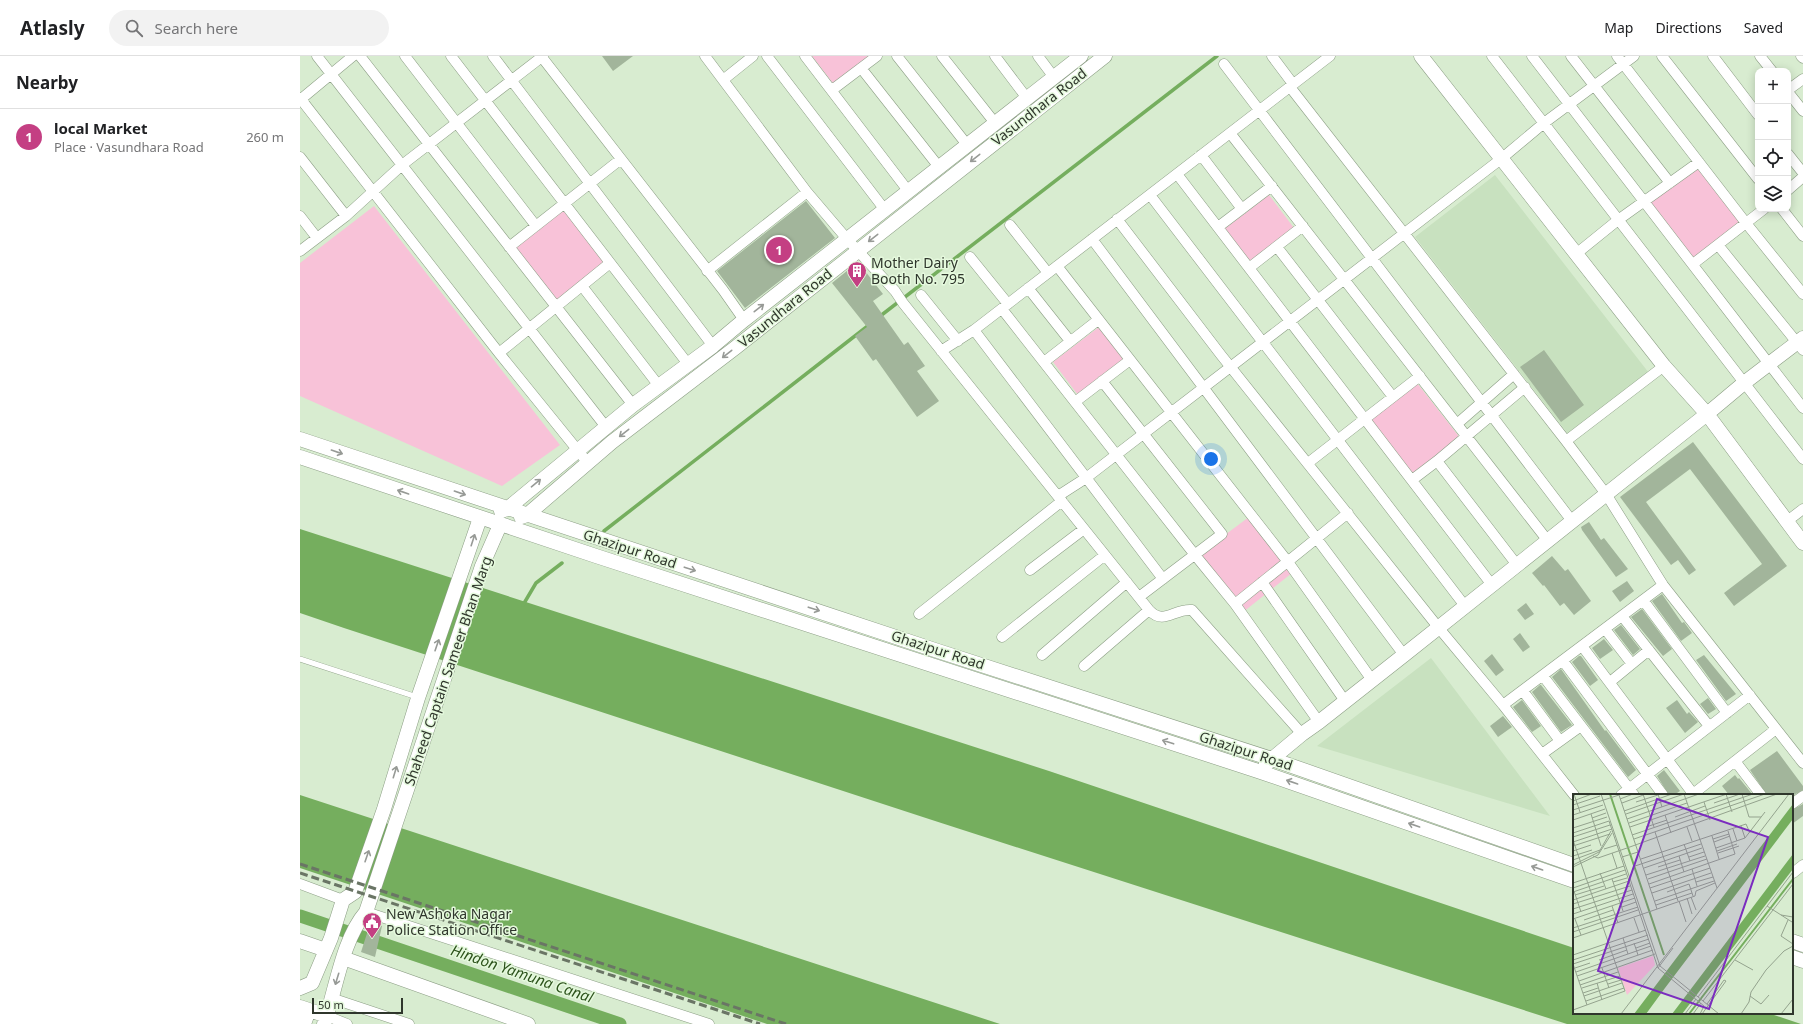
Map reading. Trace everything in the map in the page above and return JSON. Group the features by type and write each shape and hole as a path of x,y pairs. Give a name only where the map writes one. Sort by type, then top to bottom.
{"street":[{"path":"317,56 528,329 606,427"},
{"path":"353,56 300,99 499,353 588,463"},
{"path":"360,56 633,405"},
{"path":"405,56 536,226"},
{"path":"451,56 688,364"},
{"path":"493,56 591,183 713,346"},
{"path":"300,251 346,216 402,165 542,56 723,290 744,320"},
{"path":"705,56 807,192 847,239 895,291 941,351 1149,610 1155,616 1160,617 1186,610 1192,610 1302,734"},
{"path":"723,80 753,56"},
{"path":"767,56 885,210"},
{"path":"805,56 909,192"},
{"path":"832,90 877,56"},
{"path":"897,56 968,146"},
{"path":"942,56 995,123"},
{"path":"995,56 1026,97"},
{"path":"1038,56 1053,76"},
{"name":"Vasundhara Road","path":"480,518 507,508 633,405 713,346 847,239 968,146 1026,97 1081,56"},
{"name":"Vasundhara Road","path":"500,525 527,515 612,442 735,348 857,250 1105,56"},
{"path":"1272,56 1291,86 1525,387 1606,494 1663,585 1803,762"},
{"path":"941,351 974,330 1330,56"},
{"path":"1421,56 1664,366 1707,414 1803,543"},
{"path":"1492,56 1803,459"},
{"path":"1533,56 1803,408"},
{"path":"1571,56 1670,183"},
{"path":"919,614 1086,478 1595,86 1620,60 1634,56"},
{"path":"1662,56 1756,176"},
{"path":"1713,56 1755,110"},
{"path":"1760,56 1770,68"},
{"path":"1620,60 1698,162 1803,294"},
{"path":"1224,64 1572,521"},
{"path":"861,68 939,167"},
{"path":"1791,89 1803,79"},
{"path":"1791,95 1803,111"},
{"path":"1230,133 1548,541"},
{"path":"1201,155 1242,209"},
{"path":"300,157 346,216"},
{"path":"1791,158 1803,173"},
{"path":"509,247 621,159"},
{"path":"1576,254 1618,220 1698,162"},
{"path":"1177,174 1492,585"},
{"path":"1791,187 1803,177"},
{"path":"1218,227 1272,186"},
{"path":"707,271 807,192"},
{"path":"1150,195 1465,606"},
{"path":"1693,264 1760,212"},
{"path":"1784,212 1803,236"},
{"path":"300,216 317,238"},
{"path":"1117,219 1231,367 1573,794"},
{"path":"1010,225 1048,273"},
{"path":"1249,268 1303,226"},
{"path":"1092,239 1318,538 1404,655"},
{"path":"1258,771 1302,734 1548,541 1744,383 1801,344 1718,245"},
{"path":"1277,247 1393,397"},
{"path":"970,257 1044,362 1235,604 1319,722"},
{"path":"499,353 610,263"},
{"path":"1057,266 1170,413 1288,562 1372,680"},
{"path":"582,286 659,386"},
{"path":"1028,288 1070,341"},
{"path":"921,295 958,341"},
{"path":"1044,362 1098,320"},
{"path":"974,330 1163,580"},
{"path":"1075,402 1130,360"},
{"path":"1566,441 1664,366"},
{"path":"1457,424 1514,374"},
{"path":"1308,463 1420,376"},
{"path":"1102,381 1222,534 1139,597"},
{"path":"1412,480 1437,461 1525,387"},
{"name":"Ghazipur Road","path":"300,439 527,515 1272,759 1573,865"},
{"name":"Ghazipur Road","path":"300,457 500,525 1258,771 1573,881"},
{"path":"1437,461 1517,565"},
{"path":"1786,522 1803,509"},
{"path":"1235,604 1348,513"},
{"name":"Shaheed Captain Sameer Bhan Marg","path":"304,987 312,983 315,978 338,918 349,896 384,809 418,698 480,518"},
{"name":"Shaheed Captain Sameer Bhan Marg","path":"367,906 482,566 500,525"},
{"path":"1030,570 1084,529"},
{"path":"1002,637 1105,555"},
{"path":"1042,655 1127,582"},
{"path":"1262,582 1345,701"},
{"path":"1503,705 1663,585"},
{"path":"1643,600 1727,713"},
{"path":"1084,666 1149,610"},
{"path":"1622,616 1709,726"},
{"path":"1605,629 1632,664"},
{"path":"1582,646 1694,794 1776,729"},
{"path":"1610,682 1649,650"},
{"path":"1563,661 1662,794"},
{"path":"1543,676 1632,792 1648,774 1750,695"},
{"path":"1523,691 1560,741"},
{"path":"1542,754 1581,726"},
{"path":"1735,761 1760,794"},
{"path":"1793,803 1803,796"},
{"path":"1796,874 1803,865"},
{"path":"300,884 349,896"},
{"path":"325,1020 343,958 356,923 367,906 709,1024"},
{"path":"300,941 328,944"},
{"path":"1793,941 1803,945"},
{"path":"1793,957 1803,961"},
{"path":"343,958 528,1024"},
{"path":"331,998 410,1024"},
{"path":"304,1024 305,1009 325,1020 347,1024"}],"lane":[{"path":"300,659 418,698"}],"shaded area":[{"path":"812,56 873,56 835,86"},
{"path":"1698,166 1741,222 1691,262 1647,204"},
{"path":"1495,175 1649,373 1569,435 1415,237"},
{"path":"1269,195 1294,228 1248,263 1223,230"},
{"path":"374,206 560,445 502,486 300,396 300,263"},
{"path":"563,208 607,265 557,304 513,246"},
{"path":"1099,327 1124,360 1078,395 1053,362"},
{"path":"1417,383 1461,439 1411,479 1366,421"},
{"path":"1249,517 1292,573 1242,613 1198,555"},
{"path":"300,529 1049,771 1573,948 1573,1014 1771,1014 1801,1024 1567,1024 932,820 300,613"},
{"path":"1431,658 1550,816 1317,746"},
{"path":"300,795 1000,1024 767,1024 300,868"}],"building":[{"path":"602,56 633,56 613,71"},
{"path":"806,201 835,238 745,308 717,271"},
{"path":"858,262 883,294 873,301 904,345 908,342 925,366 917,371 939,401 917,417 876,359 873,361 855,336 867,327 832,283"},
{"path":"1544,350 1584,405 1561,422 1520,367"},
{"path":"1693,442 1787,566 1734,606 1724,593 1762,564 1690,469 1646,502 1696,570 1689,575 1678,560 1671,565 1620,497"},
{"path":"1589,522 1601,540 1604,538 1628,569 1616,577 1582,530 1581,527"},
{"path":"1552,556 1565,571 1568,569 1591,601 1574,615 1564,603 1560,606 1544,585 1543,586 1532,573"},
{"path":"1627,581 1634,591 1620,602 1612,591"},
{"path":"1662,594 1682,623 1684,622 1692,633 1681,641 1652,601"},
{"path":"1526,603 1534,614 1525,620 1517,610"},
{"path":"1642,609 1672,649 1663,656 1631,617"},
{"path":"1621,625 1640,649 1633,655 1614,630"},
{"path":"1520,633 1530,647 1523,652 1513,639"},
{"path":"1604,639 1613,650 1600,659 1592,648"},
{"path":"1492,654 1504,670 1496,676 1484,661"},
{"path":"1704,655 1736,694 1726,701 1696,660"},
{"path":"1581,656 1598,680 1590,686 1572,662"},
{"path":"1561,669 1605,731 1606,730 1636,770 1628,777 1552,677"},
{"path":"1540,685 1572,725 1561,732 1532,692"},
{"path":"1708,698 1716,709 1708,714 1700,704"},
{"path":"1522,700 1541,726 1532,732 1513,707"},
{"path":"1677,700 1687,714 1689,712 1698,722 1685,733 1666,708"},
{"path":"1503,716 1512,727 1498,737 1490,726"},
{"path":"1777,751 1803,786 1803,790 1793,795 1793,794 1766,794 1750,770"},
{"path":"1664,770 1680,791 1676,794 1668,794 1657,776"},
{"path":"1735,775 1752,794 1728,794 1722,786"},
{"path":"1803,804 1803,816 1793,823 1793,809"},
{"name":"New Ashoka Nagar Police Station Office","path":"371,921 382,926 375,957 361,952"}],"waterway":[{"path":"879,317 1217,56"},
{"path":"604,531 869,325"},
{"path":"523,605 536,583 562,563"},
{"name":"Hindon Yamuna Canal","path":"300,916 620,1024"}],"railway":[{"path":"300,864 786,1024"},
{"path":"300,873 760,1024"}],"place":[{"name":"local Market","path":"779,250"},
{"name":"Mother Dairy Booth No. 795","path":"857,288"},
{"name":"New Ashoka Nagar Police Station Office","path":"372,939"}]}
